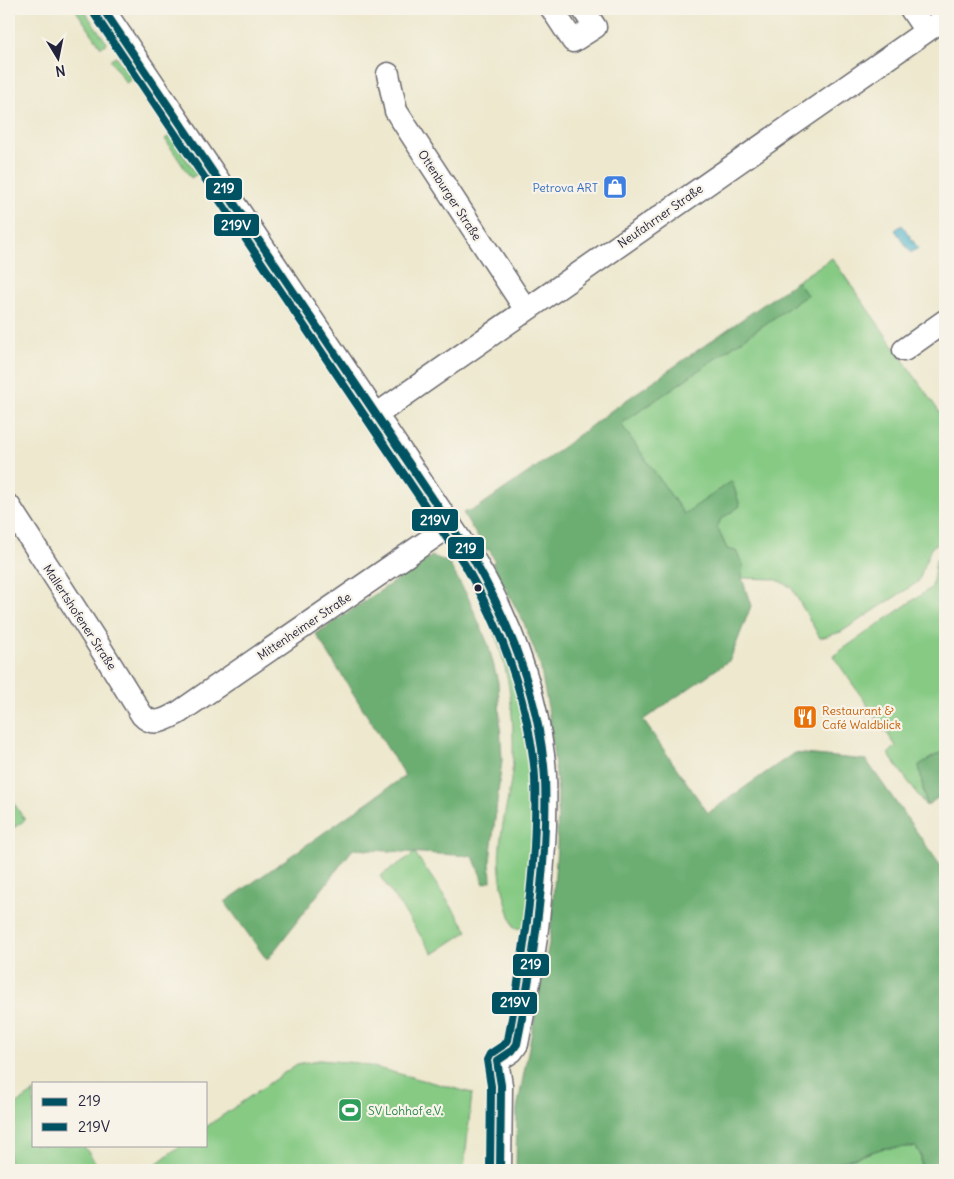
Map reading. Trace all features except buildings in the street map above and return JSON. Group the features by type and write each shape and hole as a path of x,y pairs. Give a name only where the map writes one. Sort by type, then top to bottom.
{"street":[{"path":"103,9 451,525 480,571 517,646 529,680 544,757 546,798 544,851 534,951 517,1044 512,1051 497,1061 501,1085 500,1170"},
{"path":"552,9 573,41 595,26 583,9"},
{"path":"911,9 926,31"},
{"name":"Neufahrner Straße","path":"376,415 945,18"},
{"name":"Ottenburger Straße","path":"388,74 396,111 526,310"},
{"path":"904,350 945,321"},
{"name":"Mallertshofener Straße","path":"9,506 142,715 147,720 155,722"},
{"name":"Mittenheimer Straße","path":"155,722 164,721 178,713 451,525"}],"green space":[{"path":"75,9 83,9 107,43 101,47"},
{"path":"116,57 132,79 126,83 110,60"},
{"path":"170,136 197,174 191,178 165,139"},
{"path":"832,258 945,420 945,538 931,548 918,582 841,632 820,638 791,587 775,579 742,578 743,564 727,549 717,527 721,519 740,506 732,482 684,514 621,424 807,295 797,281"},
{"path":"797,281 807,295 621,424 684,514 732,481 740,506 721,519 717,527 727,549 736,551 743,564 742,578 751,606 730,660 643,720 708,813 794,753 866,760 945,872 945,1170 921,1170 921,1156 916,1147 884,1148 841,1162 827,1170 516,1170 517,1109 550,938 557,847 558,793 548,708 540,665 524,623 492,563 495,561 489,549 486,551 463,513 477,508 542,463 612,410"},
{"path":"455,550 472,577 466,576 451,551"},
{"path":"945,551 945,750 919,765 926,806 888,754 896,746 833,656 932,587 936,560"},
{"path":"432,556 448,562 467,595 488,644 498,682 502,760 490,861 491,881 484,884 473,856 353,849 267,960 225,902 405,776 316,634"},
{"path":"485,596 521,689 536,776 536,828 528,929 514,928 507,907 500,872 500,844 512,772 512,718 507,678 501,652 479,599"},
{"path":"945,750 945,793 926,806 919,765"},
{"path":"9,796 25,820 9,831"},
{"path":"415,853 468,931 433,954 380,876"},
{"name":"SV Lohhof e.V.","path":"319,1060 358,1063 472,1093 464,1170 148,1170 180,1146 208,1146 208,1126 297,1064"},
{"path":"32,1093 32,1146 84,1146 101,1170 9,1170 9,1109"},
{"path":"916,1147 921,1156 921,1170 865,1170 861,1165 854,1170 827,1170 841,1162 884,1148"}],"water":[{"path":"902,225 918,248 911,253 895,230"}],"transit line":[{"name":"219","path":"103,9 474,560 499,609 520,659 535,712 540,739 545,776 545,829 537,923 517,1044 512,1051 497,1061 501,1085 500,1170"},
{"name":"219V","path":"95,15 465,565 490,613 510,662 525,712 530,738 535,775 535,827 527,920 508,1040 490,1054 487,1060 491,1086 490,1170"}],"place":[{"name":"Petrova ART","path":"615,187"},
{"name":"Restaurant & Café Waldblick","path":"805,717"},
{"name":"SV Lohhof e.V.","path":"350,1110"}]}
